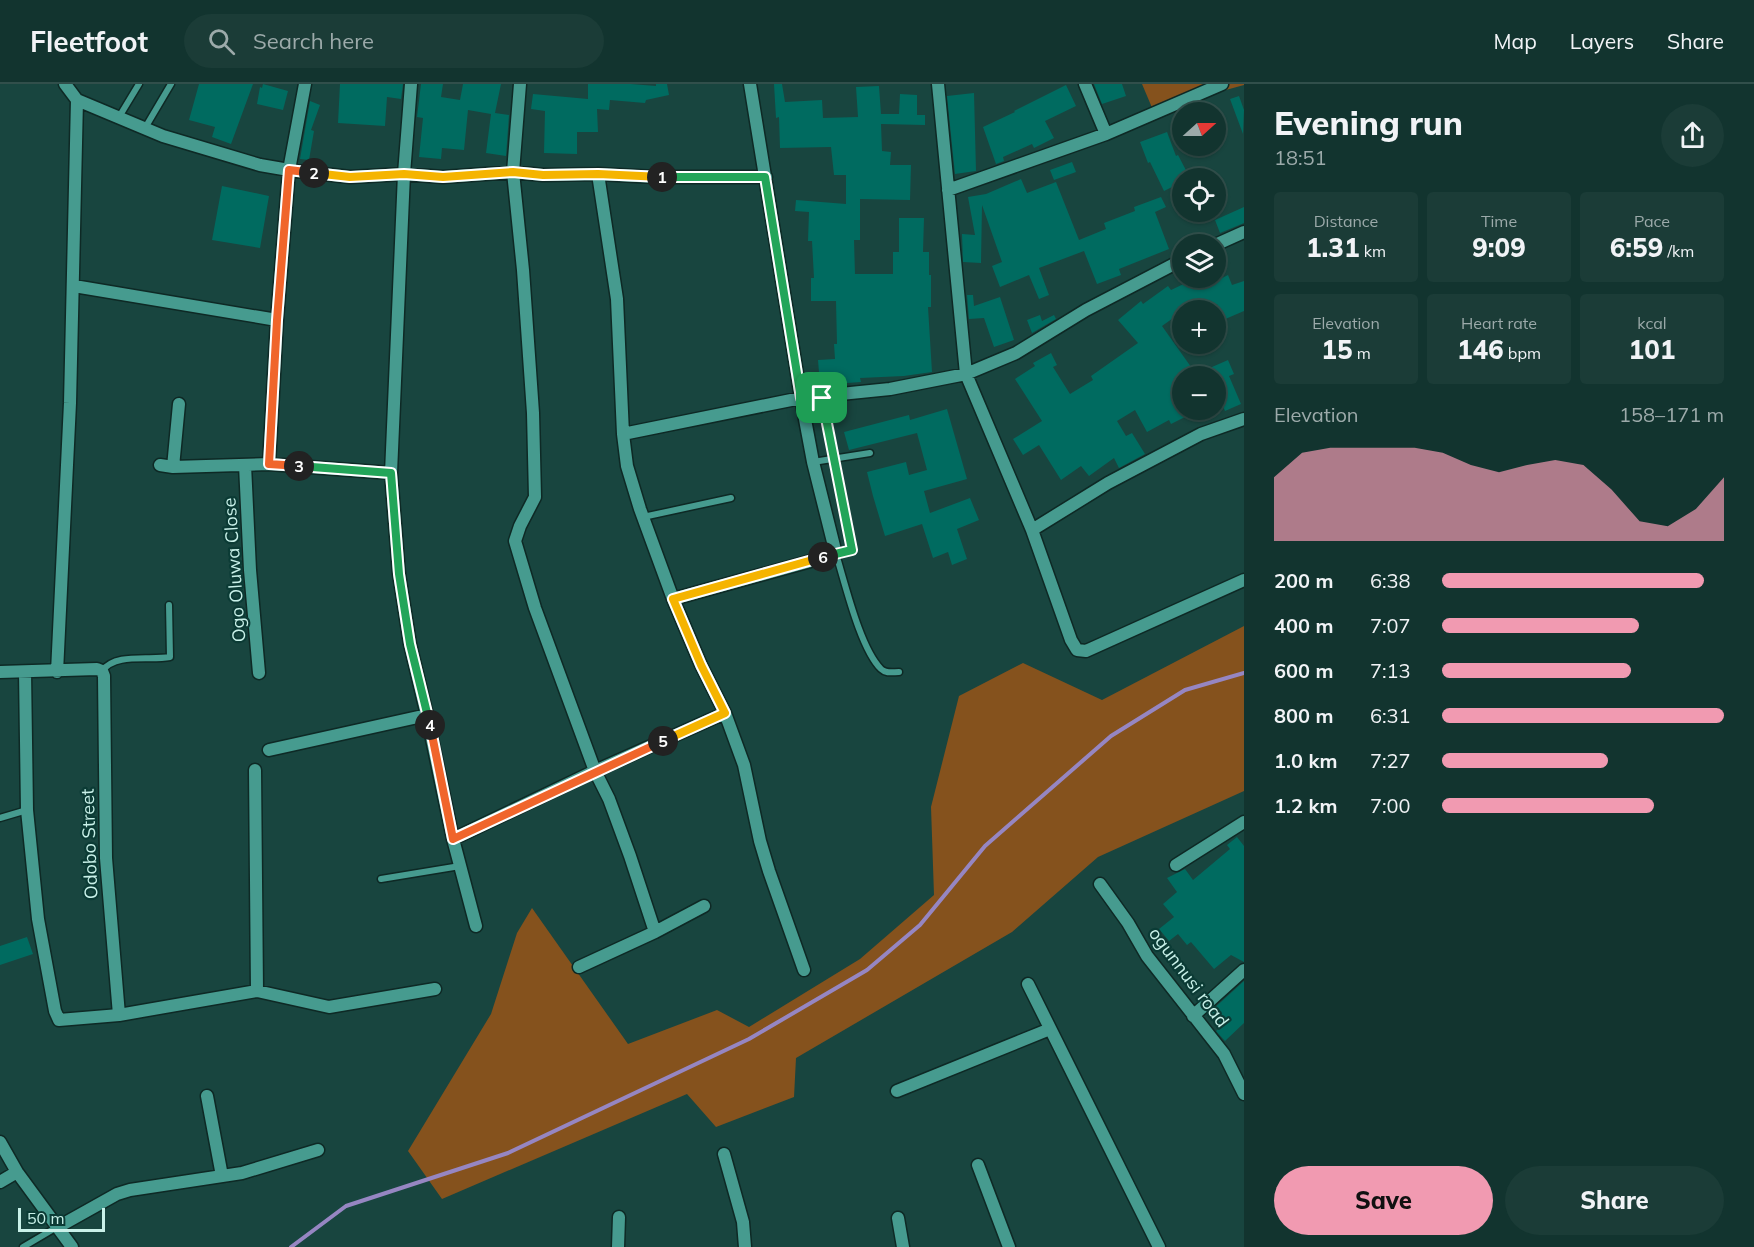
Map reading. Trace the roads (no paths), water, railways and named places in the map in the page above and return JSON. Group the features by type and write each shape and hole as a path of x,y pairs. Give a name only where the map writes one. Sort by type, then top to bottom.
{"street":[{"path":"65,84 78,100 163,136 260,165 289,170 350,177 404,174 443,177 513,172 543,175 765,177"},
{"path":"269,464 289,170 305,84"},
{"path":"411,84 404,174 391,473 399,574 410,644 428,715 453,839 476,926"},
{"path":"520,84 513,172 523,270 533,413 535,500 520,526 515,541 535,608 596,771 609,798 655,932"},
{"path":"673,599 836,554 813,462 801,398 750,84"},
{"path":"938,84 966,374 1032,530 1077,650 1086,651 1244,580"},
{"path":"1085,84 1106,134"},
{"path":"948,190 1106,134 1222,84"},
{"path":"57,672 70,404 78,100"},
{"path":"598,174 617,299 623,434 627,466 673,599 701,665 725,713 744,765 769,872 804,970"},
{"path":"1226,240 1244,232"},
{"path":"623,434 801,398 822,398 890,389 966,374 1016,353 1086,310 1172,265"},
{"path":"74,286 277,320"},
{"path":"173,467 179,404"},
{"path":"1032,530 1108,483 1201,434 1244,419"},
{"path":"160,465 173,467 269,464 391,473"},
{"name":"Ogo Oluwa Close","path":"246,465 249,570 259,674"},
{"path":"0,672 97,669 102,671"},
{"name":"Odobo Street","path":"102,671 104,676 106,858 119,1015"},
{"path":"26,672 27,810 38,919 52,1000 59,1020 119,1015 257,992 329,1006 435,989"},
{"path":"453,839 725,713"},
{"path":"269,750 428,715"},
{"path":"255,770 257,992"},
{"path":"1176,865 1244,822"},
{"name":"ogunnusi road","path":"1100,884 1128,923 1147,956 1224,1054 1244,1094"},
{"path":"579,967 655,932 704,906"},
{"path":"1193,1016 1244,970"},
{"path":"1028,984 1159,1247"},
{"path":"897,1090 1050,1029"},
{"path":"207,1096 222,1176"},
{"path":"0,1142 17,1172 72,1247"},
{"path":"58,1227 117,1194 130,1190 242,1173 318,1150"},
{"path":"724,1154 743,1221 745,1247"},
{"path":"978,1165 1009,1247"},
{"path":"0,1182 17,1172"},
{"path":"618,1247 619,1217"},
{"path":"898,1218 903,1247"}],"lane":[{"path":"118,117 139,84"},
{"path":"145,129 171,84"},
{"path":"822,398 852,550 836,554 867,647 881,669 899,672"},
{"path":"813,462 870,453"},
{"path":"643,517 731,498"},
{"path":"102,671 107,664 118,660 138,658 154,660 170,657 169,605"},
{"path":"0,818 27,810"},
{"path":"381,879 460,866"},
{"path":"23,1247 58,1227"}],"waterway":[{"path":"291,1247 346,1206 508,1153 749,1039 867,970 920,925 985,846 1111,736 1185,690 1244,673"}]}
